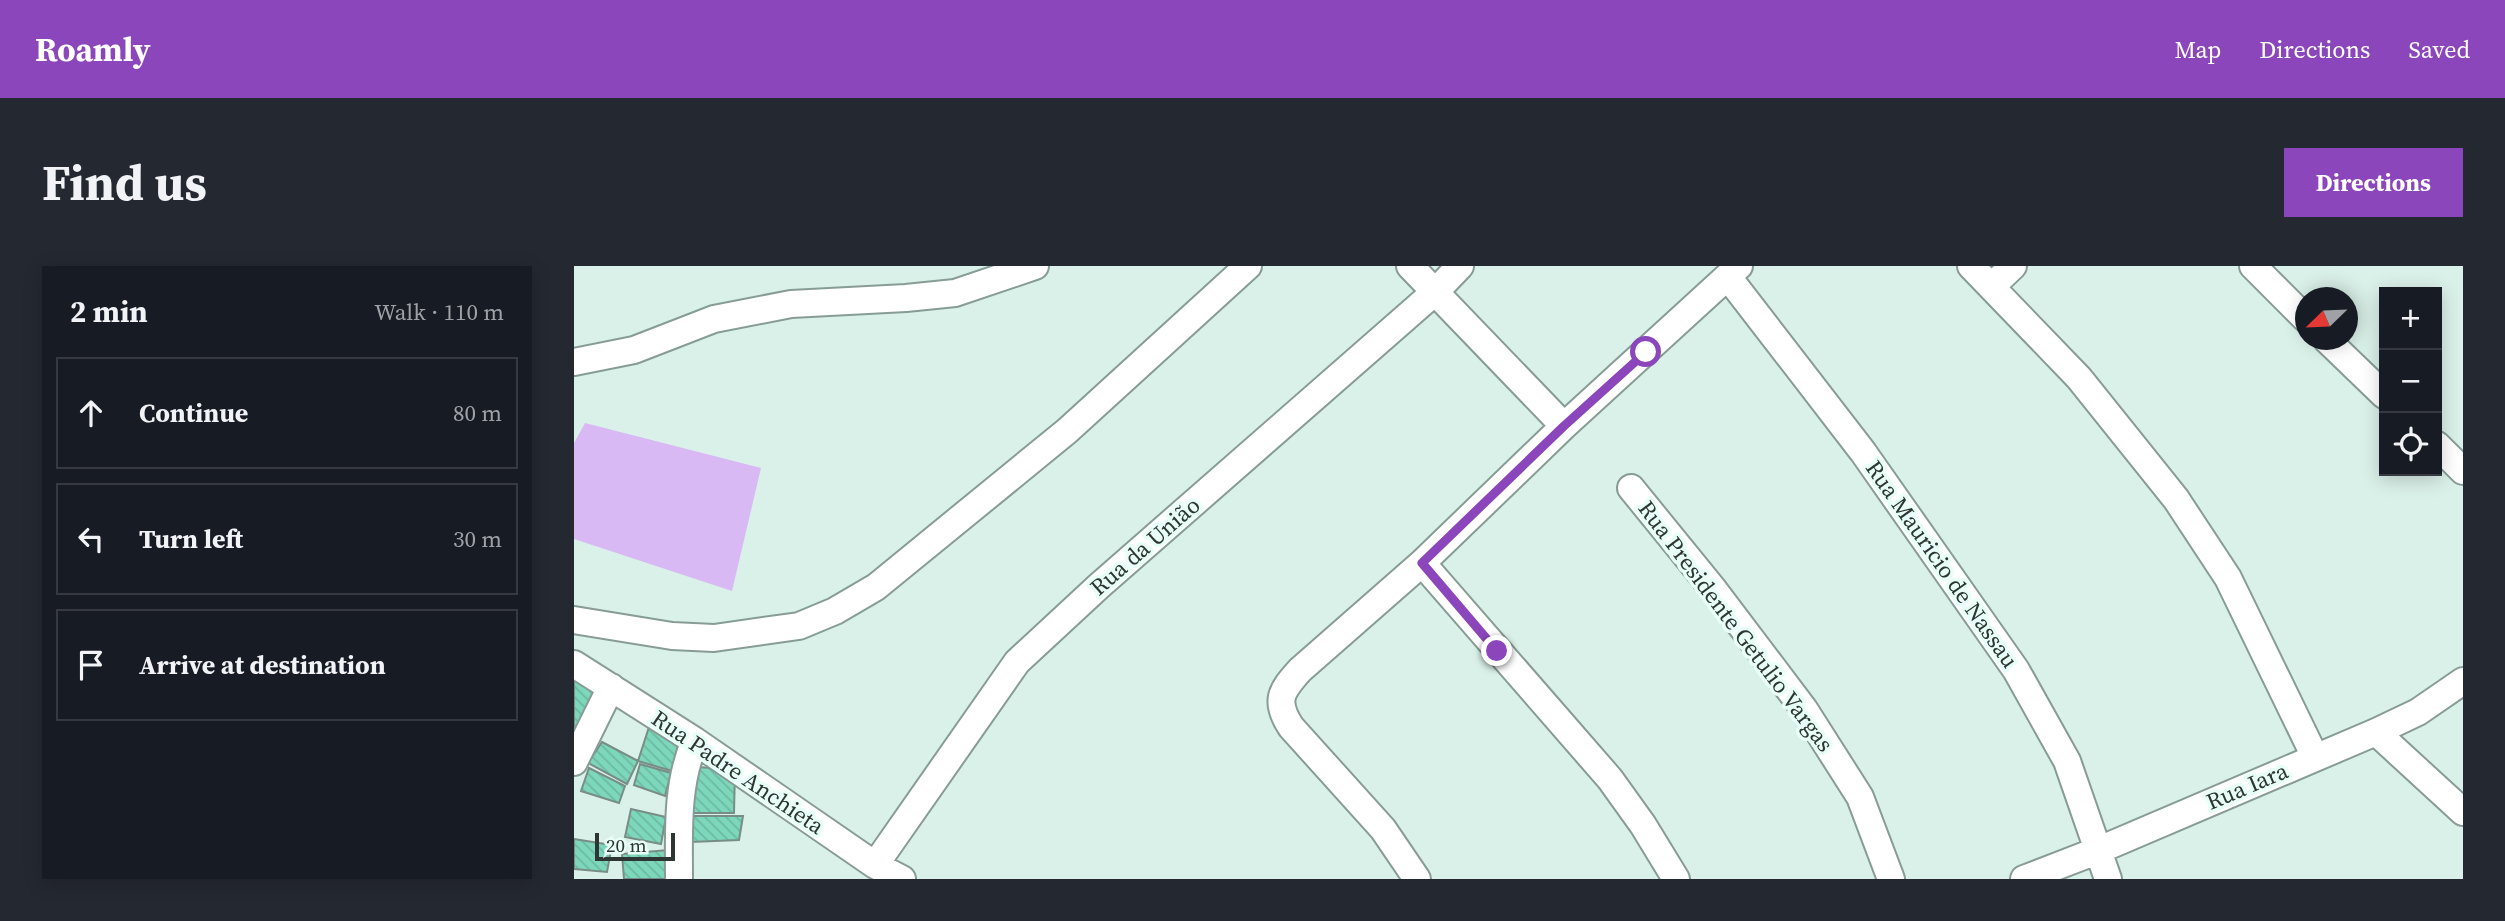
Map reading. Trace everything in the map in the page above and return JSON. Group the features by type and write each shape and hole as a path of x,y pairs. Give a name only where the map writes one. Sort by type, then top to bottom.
{"street":[{"path":"574,362 634,350 714,319 791,304 955,293 1035,266"},
{"path":"574,620 671,636 714,638 799,626 835,611 876,587 1067,431 1248,266"},
{"path":"1410,266 1564,426"},
{"name":"Rua da União","path":"875,872 1017,662 1099,586 1436,291 1460,266"},
{"path":"1971,266 2079,378 2176,499 2228,578 2315,757"},
{"path":"1992,286 2013,266"},
{"path":"2253,266 2295,308"},
{"path":"1418,879 1383,829 1291,727 1284,717 1282,693 1300,670 1422,563 1564,426 1733,271"},
{"name":"Rua Mauricio de Nassau","path":"1733,271 2016,670 2067,761 2108,879"},
{"path":"2338,350 2379,390"},
{"path":"2442,450 2463,471"},
{"name":"Rua Presidente Getulio Vargas","path":"1631,488 1714,590 1804,709 1860,797 1891,879"},
{"path":"1422,563 1610,779 1643,825 1676,879"},
{"name":"Rua Padre Anchieta","path":"574,664 695,741 875,872 902,879"},
{"name":"Rua Iara","path":"2024,879 2099,850 2376,732 2418,712 2463,681"},
{"path":"574,762 611,687"},
{"path":"2376,732 2463,811"},
{"path":"680,879 679,804 695,741"}],"shaded area":[{"path":"585,423 761,468 732,591 574,539 574,443"}],"building":[{"path":"578,677 603,695 574,734 574,682"},
{"path":"650,724 681,734 672,771 638,761"},
{"path":"602,742 638,761 627,784 588,763"},
{"path":"640,764 671,773 665,796 634,785"},
{"path":"694,767 735,769 734,813 690,813"},
{"path":"589,768 625,786 619,803 581,791"},
{"path":"631,809 666,817 661,844 625,837"},
{"path":"689,816 743,816 739,840 691,842"},
{"path":"574,839 612,845 607,872 574,869"},
{"path":"668,850 670,879 624,879 622,854"}],"route":[{"path":"1497,651 1422,563 1564,426 1646,352"}]}
